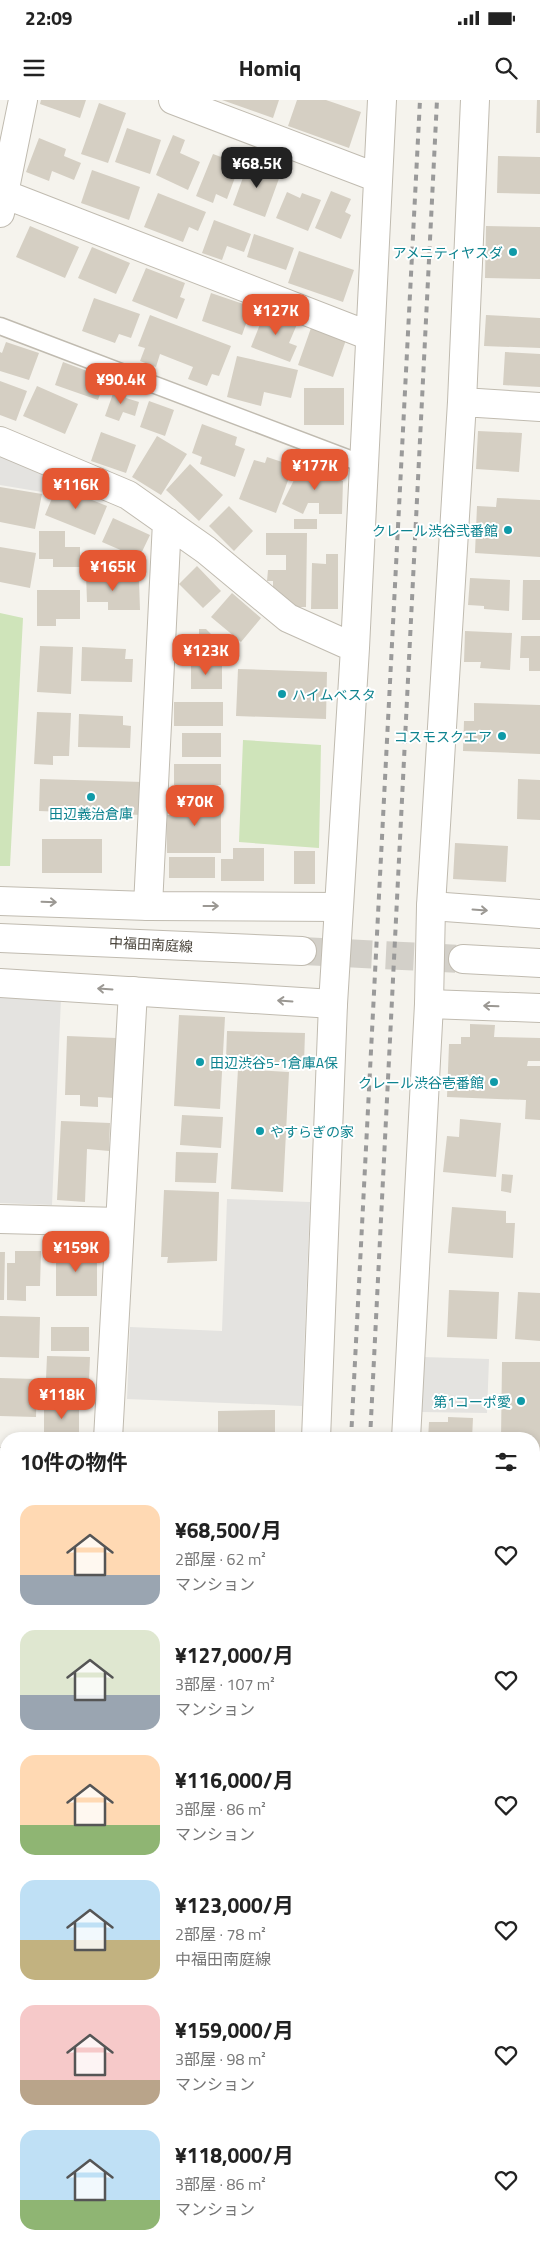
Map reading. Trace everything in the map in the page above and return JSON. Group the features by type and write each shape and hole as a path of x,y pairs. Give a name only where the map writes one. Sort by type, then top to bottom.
{"street":[{"path":"23,100 2,204 370,336"},
{"path":"172,100 378,178"},
{"path":"316,1432 333,1004 355,648 382,100"},
{"path":"406,1432 429,1004 432,906 462,402 476,100"},
{"path":"462,402 540,407"},
{"path":"0,440 128,495 206,550 288,618 355,648"},
{"path":"148,906 167,522"},
{"path":"0,901 148,906 338,907"},
{"path":"432,906 540,914"},
{"name":"中福田南庭線","path":"0,938 302,951"},
{"path":"463,959 540,963"},
{"path":"0,983 333,1004"},
{"path":"108,1432 133,991"},
{"path":"429,1004 540,1008"},
{"path":"0,1219 120,1222"}],"lane":[{"path":"0,326 363,464"}],"green space":[{"path":"0,613 23,618 10,866 0,866"},
{"path":"243,740 321,745 319,848 239,842"}],"shaded area":[{"path":"0,454 49,475 42,492 0,485"},
{"path":"0,997 61,999 52,1205 0,1203"},
{"path":"227,1199 310,1202 302,1406 127,1399 130,1327 222,1331"},
{"path":"422,1357 489,1359 487,1413 421,1412"}],"building":[{"path":"41,100 86,100 80,118 40,104"},
{"path":"222,100 279,100 273,118"},
{"path":"297,100 326,100 361,112 349,148 288,126"},
{"path":"537,100 540,100 540,133 536,133"},
{"path":"99,103 126,113 108,163 81,154"},
{"path":"127,128 161,140 150,174 115,162"},
{"path":"173,135 185,140 180,153 200,162 188,190 156,175"},
{"path":"39,138 66,149 64,156 81,163 74,180 52,171 49,181 26,172"},
{"path":"213,154 240,164 227,199 216,194 213,203 196,196"},
{"path":"498,156 540,157 540,194 497,193"},
{"path":"249,161 281,173 265,217 233,205"},
{"path":"92,170 140,187 129,220 81,203"},
{"path":"331,191 351,199 345,212 351,215 341,239 315,228"},
{"path":"287,192 300,198 302,193 321,200 308,231 276,218"},
{"path":"158,193 206,212 198,231 189,227 183,242 144,227"},
{"path":"214,220 251,234 244,252 227,246 222,260 202,253"},
{"path":"30,226 79,247 65,278 16,257"},
{"name":"アメニティヤスダ","path":"486,226 540,227 540,279 485,278"},
{"path":"254,234 294,248 286,270 247,257"},
{"path":"92,247 130,263 116,294 78,278"},
{"path":"299,251 354,270 343,302 288,283"},
{"path":"146,268 185,283 180,297 185,299 177,319 132,301"},
{"path":"211,293 252,307 242,335 202,321"},
{"path":"94,298 140,314 131,338 119,334 115,343 82,331"},
{"path":"266,309 298,322 289,343 297,346 290,362 251,347"},
{"path":"150,315 231,346 219,376 212,374 207,386 188,379 193,367 160,354 156,367 140,361 145,348 138,346"},
{"path":"486,315 540,318 540,348 484,346"},
{"path":"311,328 346,340 333,377 298,365"},
{"path":"6,342 39,353 29,380 0,371 0,352 2,353"},
{"path":"505,352 540,354 540,387 503,385"},
{"path":"237,356 298,370 291,398 264,392 261,406 227,397"},
{"path":"63,362 106,378 98,400 55,385"},
{"path":"0,381 27,391 16,421 0,415"},
{"path":"37,386 78,404 65,434 23,416"},
{"path":"115,388 127,392 126,398 139,402 135,416 123,412 119,421 105,416"},
{"path":"304,388 344,388 344,425 304,425"},
{"path":"149,401 174,410 165,436 140,427"},
{"path":"202,424 237,437 235,445 245,449 235,477 200,464 202,457 192,453"},
{"path":"478,431 522,433 519,472 476,469"},
{"path":"101,432 136,445 126,473 91,461"},
{"path":"157,436 187,454 161,495 132,477"},
{"path":"267,457 285,463 282,472 290,475 276,513 239,499 254,460 265,463"},
{"path":"303,462 343,481 342,514 319,514 319,503 308,503 303,514 282,504"},
{"path":"190,464 223,495 199,521 166,490"},
{"path":"57,486 107,506 95,535 45,515"},
{"path":"0,487 42,494 35,529 0,522"},
{"name":"クレール渋谷弐番館","path":"497,498 540,500 540,557 475,553 477,506 496,507"},
{"path":"229,506 253,531 234,551 209,526"},
{"path":"113,518 150,535 139,558 102,542"},
{"path":"294,519 317,519 317,529 294,529"},
{"path":"39,531 65,531 65,547 80,547 80,567 53,567 53,559 39,559"},
{"path":"266,533 307,533 306,607 294,607 273,588 273,581 267,581 268,570 286,570 286,555 266,555"},
{"path":"0,547 36,553 30,588 0,582"},
{"path":"326,554 338,554 338,609 311,609 312,563 326,564"},
{"path":"197,566 221,591 203,608 179,584"},
{"path":"111,573 111,581 139,580 140,610 108,610 108,602 87,602 86,574"},
{"path":"470,578 510,580 509,611 484,609 484,606 468,605"},
{"path":"523,580 540,580 540,620 522,620"},
{"path":"37,590 80,590 80,619 56,619 56,626 37,626"},
{"path":"232,593 261,618 241,642 211,617"},
{"path":"199,629 206,629 220,643 220,651 185,650 185,639 199,640"},
{"path":"465,631 512,633 510,670 480,668 481,662 464,662"},
{"path":"521,636 540,636 540,671 529,671 529,658 520,658"},
{"path":"40,646 73,647 71,694 37,692"},
{"path":"82,647 126,649 125,659 133,659 132,682 81,681"},
{"path":"191,663 222,663 222,689 191,689"},
{"name":"ハイムベスタ","path":"238,669 327,672 326,719 236,716"},
{"path":"174,702 223,702 223,726 174,726"},
{"name":"コスモスクエア","path":"474,703 540,705 540,754 463,751 464,721 474,721"},
{"path":"37,712 71,713 69,756 53,756 53,765 34,764"},
{"path":"79,714 123,716 123,725 131,726 130,748 78,747"},
{"path":"182,733 221,733 221,757 182,757"},
{"path":"174,764 221,764 221,785 174,785"},
{"name":"田辺義治倉庫","path":"40,779 143,782 142,815 39,811"},
{"path":"518,779 540,780 540,820 517,819"},
{"path":"178,798 221,798 221,853 167,853 166,815 178,815"},
{"path":"42,839 102,839 102,873 42,873"},
{"path":"455,843 508,846 506,882 453,879"},
{"path":"233,848 264,848 264,881 221,881 221,859 233,859"},
{"path":"294,851 315,851 315,884 294,884"},
{"path":"169,857 215,857 215,878 169,878"},
{"name":"田辺渋谷5-1倉庫A保","path":"179,1015 225,1017 220,1109 174,1106"},
{"name":"クレール渋谷壱番館","path":"470,1024 495,1025 494,1037 540,1038 540,1061 528,1061 527,1066 540,1066 540,1120 525,1119 526,1100 447,1097 449,1044 461,1044 461,1037 470,1037"},
{"path":"227,1031 305,1033 304,1063 226,1060"},
{"path":"67,1036 116,1038 114,1098 98,1097 98,1107 80,1106 80,1095 65,1095"},
{"name":"やすらぎの家","path":"238,1069 289,1072 283,1192 231,1189"},
{"path":"182,1115 223,1117 221,1148 180,1145"},
{"path":"460,1119 501,1123 496,1177 443,1172 447,1136 459,1137"},
{"path":"61,1121 110,1123 109,1151 87,1149 85,1202 57,1200"},
{"path":"176,1152 218,1153 216,1183 175,1182"},
{"path":"502,1174 513,1175 511,1193 501,1191"},
{"path":"164,1190 219,1192 217,1261 167,1263 168,1257 161,1257"},
{"path":"452,1207 506,1211 506,1223 515,1223 513,1258 448,1253"},
{"path":"56,1250 97,1251 97,1296 56,1296"},
{"path":"15,1251 41,1251 40,1286 26,1286 26,1301 7,1300 7,1263 15,1263"},
{"path":"0,1252 5,1252 4,1300 0,1300"},
{"path":"449,1290 499,1292 497,1339 447,1337"},
{"path":"518,1292 540,1293 540,1341 515,1339"},
{"path":"0,1316 40,1317 39,1358 0,1357"},
{"path":"51,1327 89,1327 89,1351 51,1351"},
{"path":"47,1356 90,1357 89,1380 46,1379"},
{"name":"第1コーポ愛","path":"502,1362 540,1362 540,1432 501,1432"},
{"path":"0,1378 37,1379 36,1417 0,1416"},
{"path":"79,1405 79,1432 44,1432 44,1406"},
{"path":"275,1410 275,1432 218,1432 218,1411"},
{"path":"448,1417 473,1418 472,1432 428,1432 429,1422 448,1422"}],"tunnel":[{"path":"302,951 463,959"}],"railway":[{"path":"351,1432 420,100"},
{"path":"370,1432 437,100"}],"place":[{"name":"アメニティヤスダ","path":"513,252"},
{"name":"クレール渋谷弐番館","path":"508,530"},
{"name":"ハイムベスタ","path":"282,694"},
{"name":"コスモスクエア","path":"502,736"},
{"name":"田辺義治倉庫","path":"91,797"},
{"name":"田辺渋谷5-1倉庫A保","path":"200,1062"},
{"name":"クレール渋谷壱番館","path":"494,1082"},
{"name":"やすらぎの家","path":"260,1131"},
{"name":"第1コーポ愛","path":"521,1401"}]}
